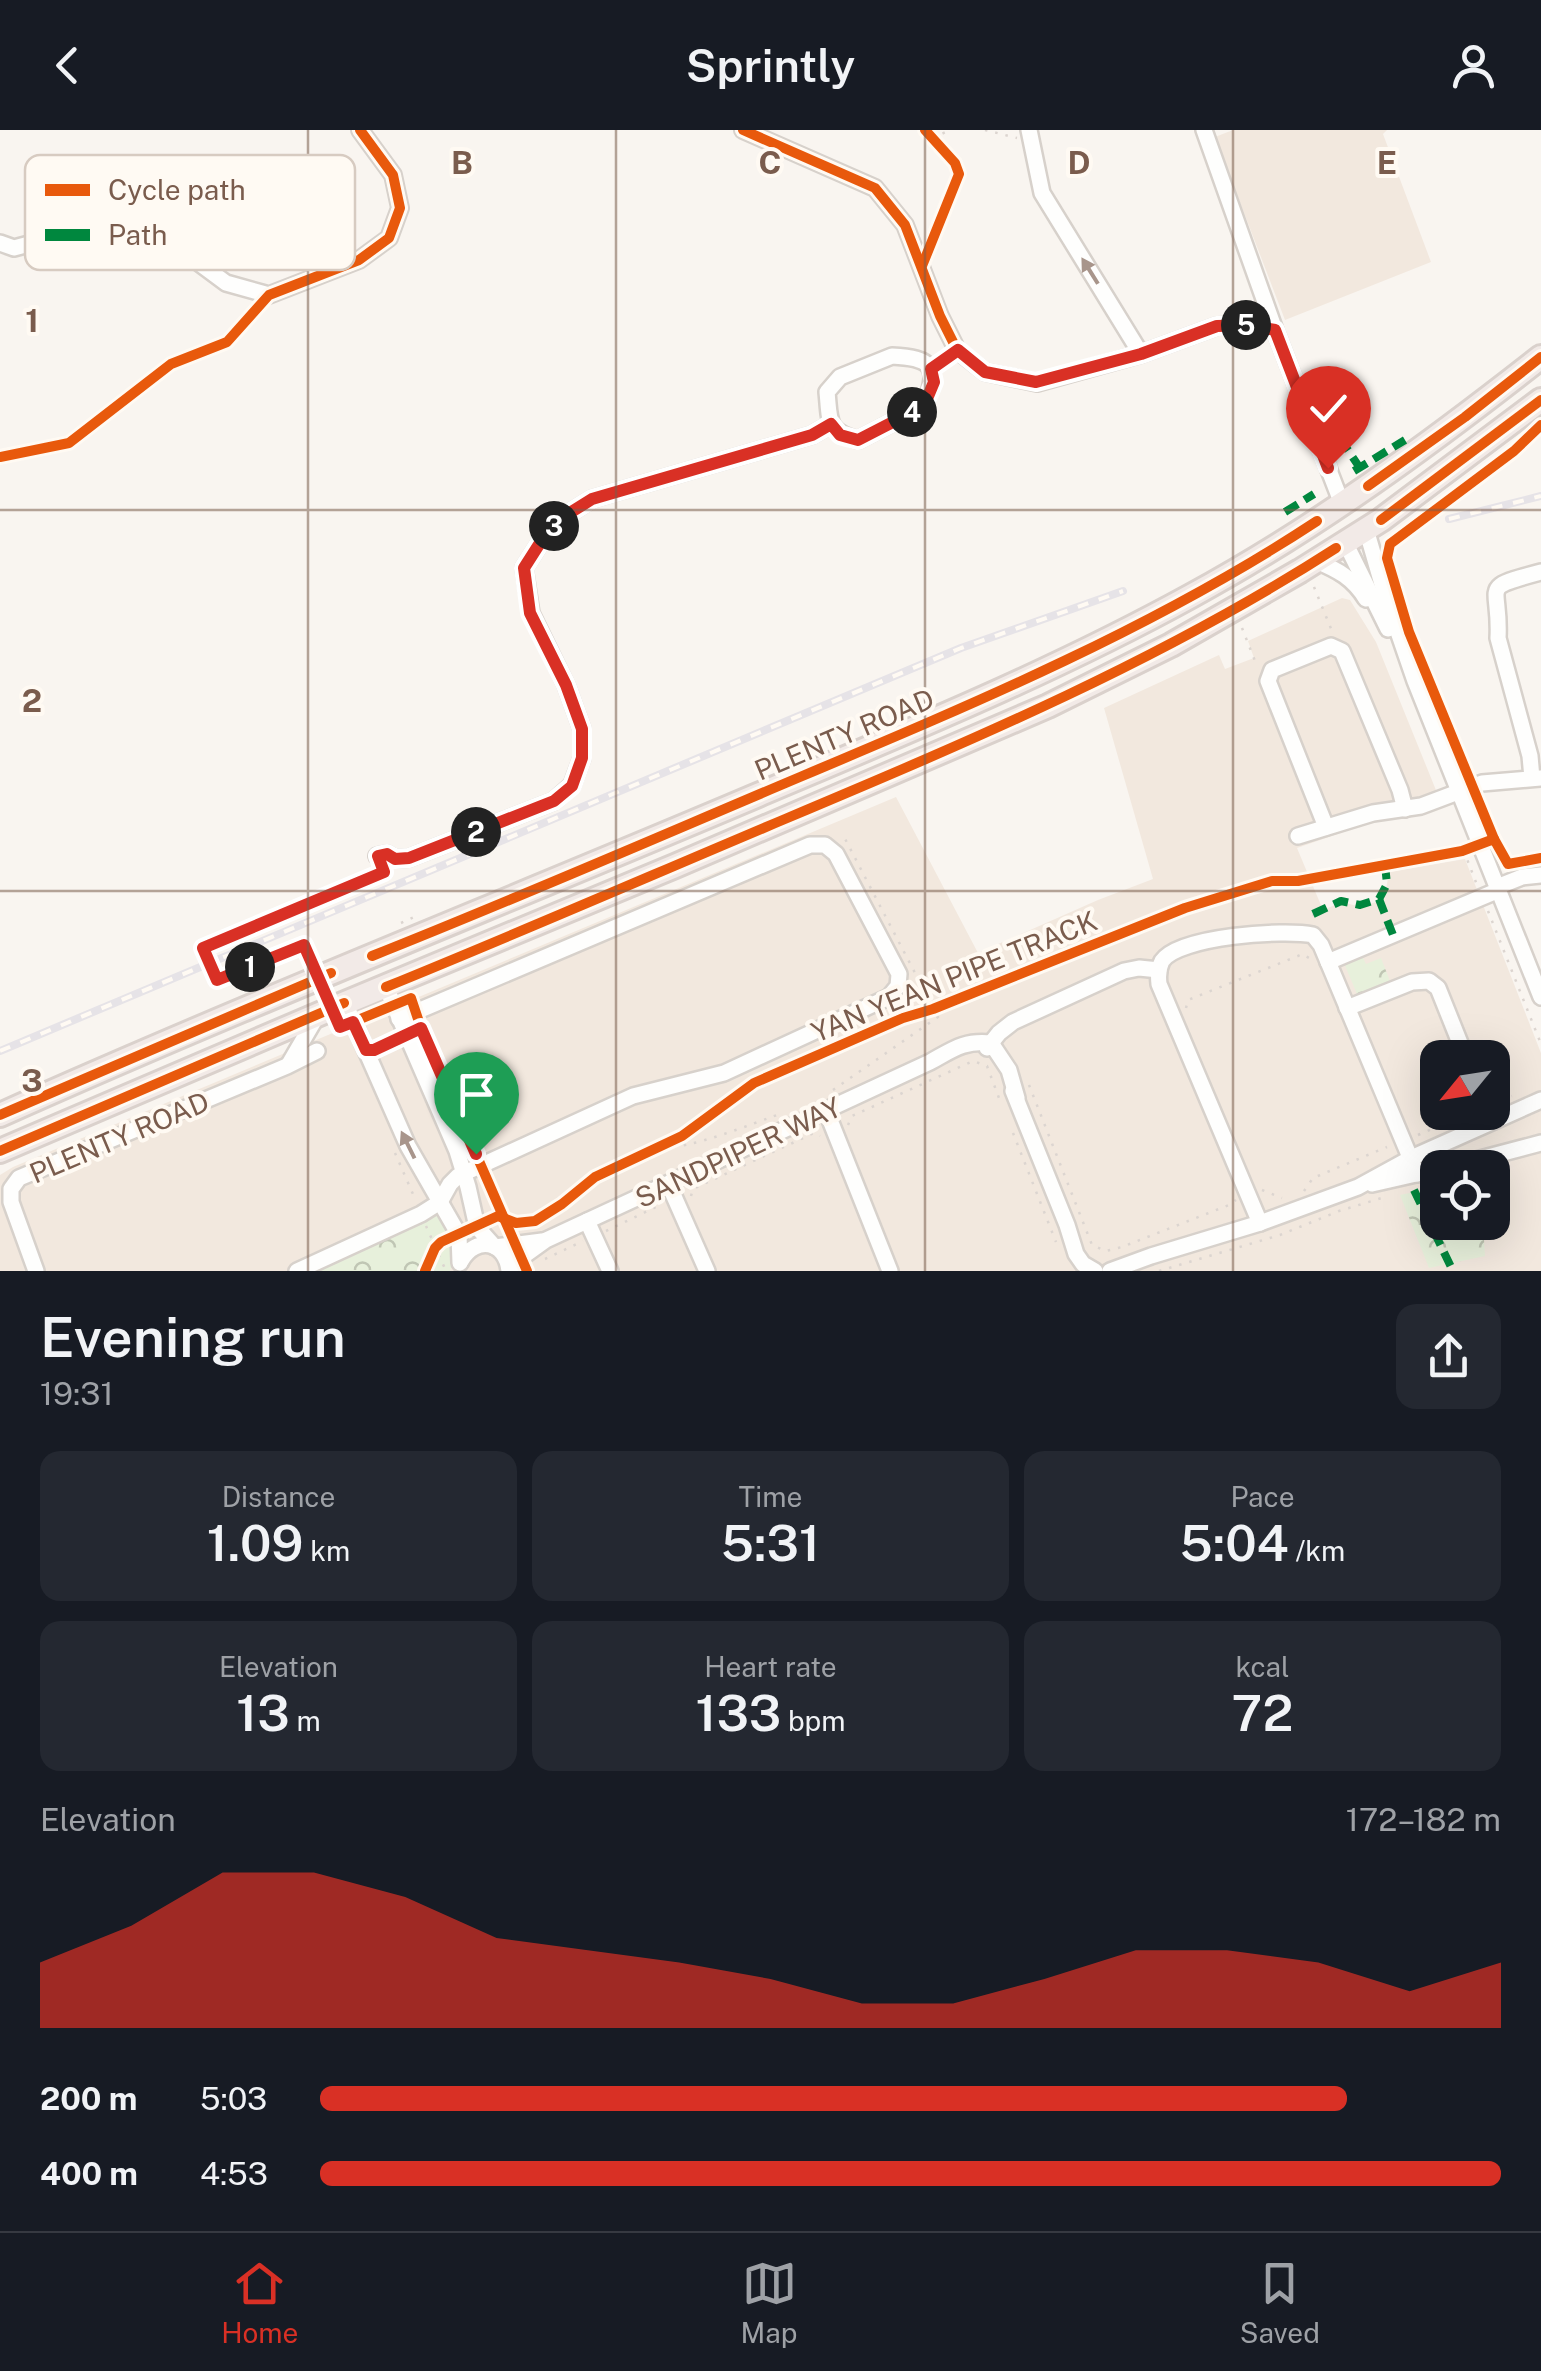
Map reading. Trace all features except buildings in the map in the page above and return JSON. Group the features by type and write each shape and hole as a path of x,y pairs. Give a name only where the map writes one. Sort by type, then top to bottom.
{"highway":[{"name":"PLENTY ROAD","path":"0,1115 762,794 1054,666 1191,596 1290,538 1410,457 1541,357"},
{"name":"PLENTY ROAD","path":"0,1151 1048,706 1216,620 1316,561 1366,529 1541,400"},
{"path":"1342,504 1366,529"},
{"path":"1342,504 1340,524 1345,542"},
{"path":"372,956 386,987"},
{"path":"333,972 344,1003"}],"street":[{"path":"355,262 390,238 400,208 394,174 360,130"},
{"path":"743,130 875,188 905,225 940,316 958,350 985,372 1036,382 1141,354 1217,326 1250,325 1275,330"},
{"path":"1204,130 1342,504"},
{"path":"1030,136 1042,193 1141,354"},
{"path":"0,244 14,248 25,245"},
{"path":"208,270 226,284 268,295 333,270"},
{"path":"931,369 958,350"},
{"path":"892,356 917,358 931,369 934,382 924,406 858,440 840,435 831,424 827,392 840,378 892,356"},
{"path":"378,856 409,858 554,801 572,786 582,758 582,729 566,685 530,613 524,568 547,532 592,499 812,435 831,424"},
{"path":"1366,529 1411,674"},
{"path":"1345,542 1411,674 1541,996"},
{"path":"1316,561 1340,570 1356,584 1411,674"},
{"path":"1298,836 1373,812 1420,806 1482,783 1537,778 1498,638 1500,618 1494,596 1502,582 1541,572"},
{"path":"1326,827 1268,681 1272,670 1331,646 1342,652 1350,669 1405,808"},
{"path":"297,1271 421,1214 440,1202 454,1179 633,1096 724,1073 888,997 898,986 899,974 836,854 825,845 810,845 400,1019"},
{"path":"1328,962 1522,877 1541,875"},
{"path":"1260,1223 1159,984 1158,970 1165,958 1180,950 1258,934 1313,935 1321,945 1414,1166"},
{"path":"1158,970 1124,971 1013,1022 988,1047 1009,1070 1010,1104 1067,1226 1099,1269 1154,1263 1414,1166 1469,1130"},
{"path":"1348,1008 1412,982 1429,981 1438,988 1459,1040"},
{"path":"386,987 465,1174 477,1227 517,1267"},
{"path":"344,1003 402,1132 459,1235 459,1267"},
{"path":"288,1066 316,1016"},
{"name":"SANDPIPER WAY","path":"494,1246 546,1240 591,1228 669,1185 963,1044 977,1041 988,1047"},
{"name":"PLENTY ROAD","path":"36,1271 13,1209 11,1190 25,1174 317,1051"},
{"path":"1510,1110 1541,1100"},
{"path":"826,1110 890,1271"},
{"path":"1510,1152 1541,1143"},
{"path":"1414,1166 1420,1167"},
{"path":"669,1185 706,1271"},
{"path":"591,1228 610,1271"},
{"name":"SANDPIPER WAY","path":"517,1267 546,1240"},
{"path":"459,1267 464,1256 477,1246 494,1246"}],"path":[{"path":"922,266 959,174 926,130"},
{"path":"932,138 950,130"},
{"path":"984,130 1030,136"},
{"path":"1314,586 1337,647"},
{"path":"1242,628 1259,670 1269,675"},
{"path":"831,1092 938,1016 842,833"},
{"path":"1462,851 1480,844"},
{"path":"1302,906 1313,914"},
{"path":"1498,936 1541,1044"},
{"path":"1185,1010 1188,1000 1302,954 1311,958"},
{"path":"848,1126 852,1116 973,1060 987,1066 1010,1104"},
{"path":"1027,1080 1092,1245 1106,1251 1122,1247 1236,1200"},
{"path":"662,1146 687,1144 790,1111"},
{"path":"1011,1126 1057,1244"},
{"path":"648,1152 691,1130"},
{"path":"1296,1196 1313,1178 1428,1130"},
{"path":"690,1200 694,1189 814,1134 822,1136"},
{"path":"1261,1190 1284,1198"},
{"path":"1154,1263 1280,1235 1396,1193"},
{"path":"517,1267 591,1228 656,1207 666,1211"},
{"path":"430,1264 438,1244 459,1235"}],"shaded area":[{"path":"1233,130 1387,130 1383,134 1431,262 1285,320 1215,137"},
{"path":"1342,598 1350,600 1376,642 1442,805 1413,816 1375,821 1297,848 1323,910 1342,902 1361,907 1376,902 1386,890 1389,872 1465,859 1541,1053 1541,1271 0,1271 0,1175 13,1167 896,797 978,953 1153,879 1104,708 1219,655 1225,669 1254,658 1248,641"}],"green space":[{"path":"1362,956 1366,964 1381,958 1390,981 1357,994 1344,963"},
{"path":"1420,1191 1420,1240 1484,1240 1485,1256 1429,1268 1400,1195"},
{"path":"436,1216 447,1226 452,1240 450,1271 310,1271 428,1217"}],"railway":[{"path":"1449,519 1541,496"},
{"path":"0,1051 961,648 1123,591"}],"marked path":[{"path":"1327,419 1364,474"},
{"path":"1354,471 1405,440"},
{"path":"1285,512 1314,494"},
{"path":"1313,914 1341,901 1360,905 1379,899 1387,884 1385,865"},
{"path":"1379,899 1393,935"},
{"path":"1414,1190 1453,1271"}],"cycle path":[{"path":"355,262 389,238 400,208 393,175 360,130"},
{"path":"743,130 875,188 905,225 957,350 985,372 1037,383 1141,354 1217,326 1249,325 1275,330"},
{"path":"922,266 959,174 955,163 925,130"},
{"path":"0,457 69,443 171,364 227,342 269,295 333,270"},
{"path":"1368,486 1541,357"},
{"path":"1381,520 1541,400"},
{"path":"1494,839 1409,632 1387,558 1390,544 1514,451 1541,425"},
{"path":"372,956 867,749 1065,661 1193,595 1317,521"},
{"path":"386,987 997,728 1203,626 1336,548"},
{"name":"YAN YEAN PIPE TRACK","path":"425,1271 441,1242 498,1216 516,1223 535,1221 595,1177 682,1136 754,1083 903,1018 1185,908 1272,881 1298,881 1462,851 1494,839 1508,864 1541,858"},
{"path":"377,856 385,872 203,948 217,980 305,945 341,1027 411,998 527,1271"},
{"path":"0,1115 331,973"},
{"path":"0,1151 344,1003"}],"route":[{"path":"476,1154 421,1028 366,1050 353,1022 340,1027 304,945 217,980 203,948 384,872 378,856 382,854 401,860 409,858 554,801 572,786 582,758 582,729 566,685 530,613 524,568 547,532 568,514 592,499 812,435 831,424 840,435 858,440 924,406 934,382 931,369 958,350 985,372 1036,382 1141,354 1200,331 1231,324 1275,330 1328,468"}]}
